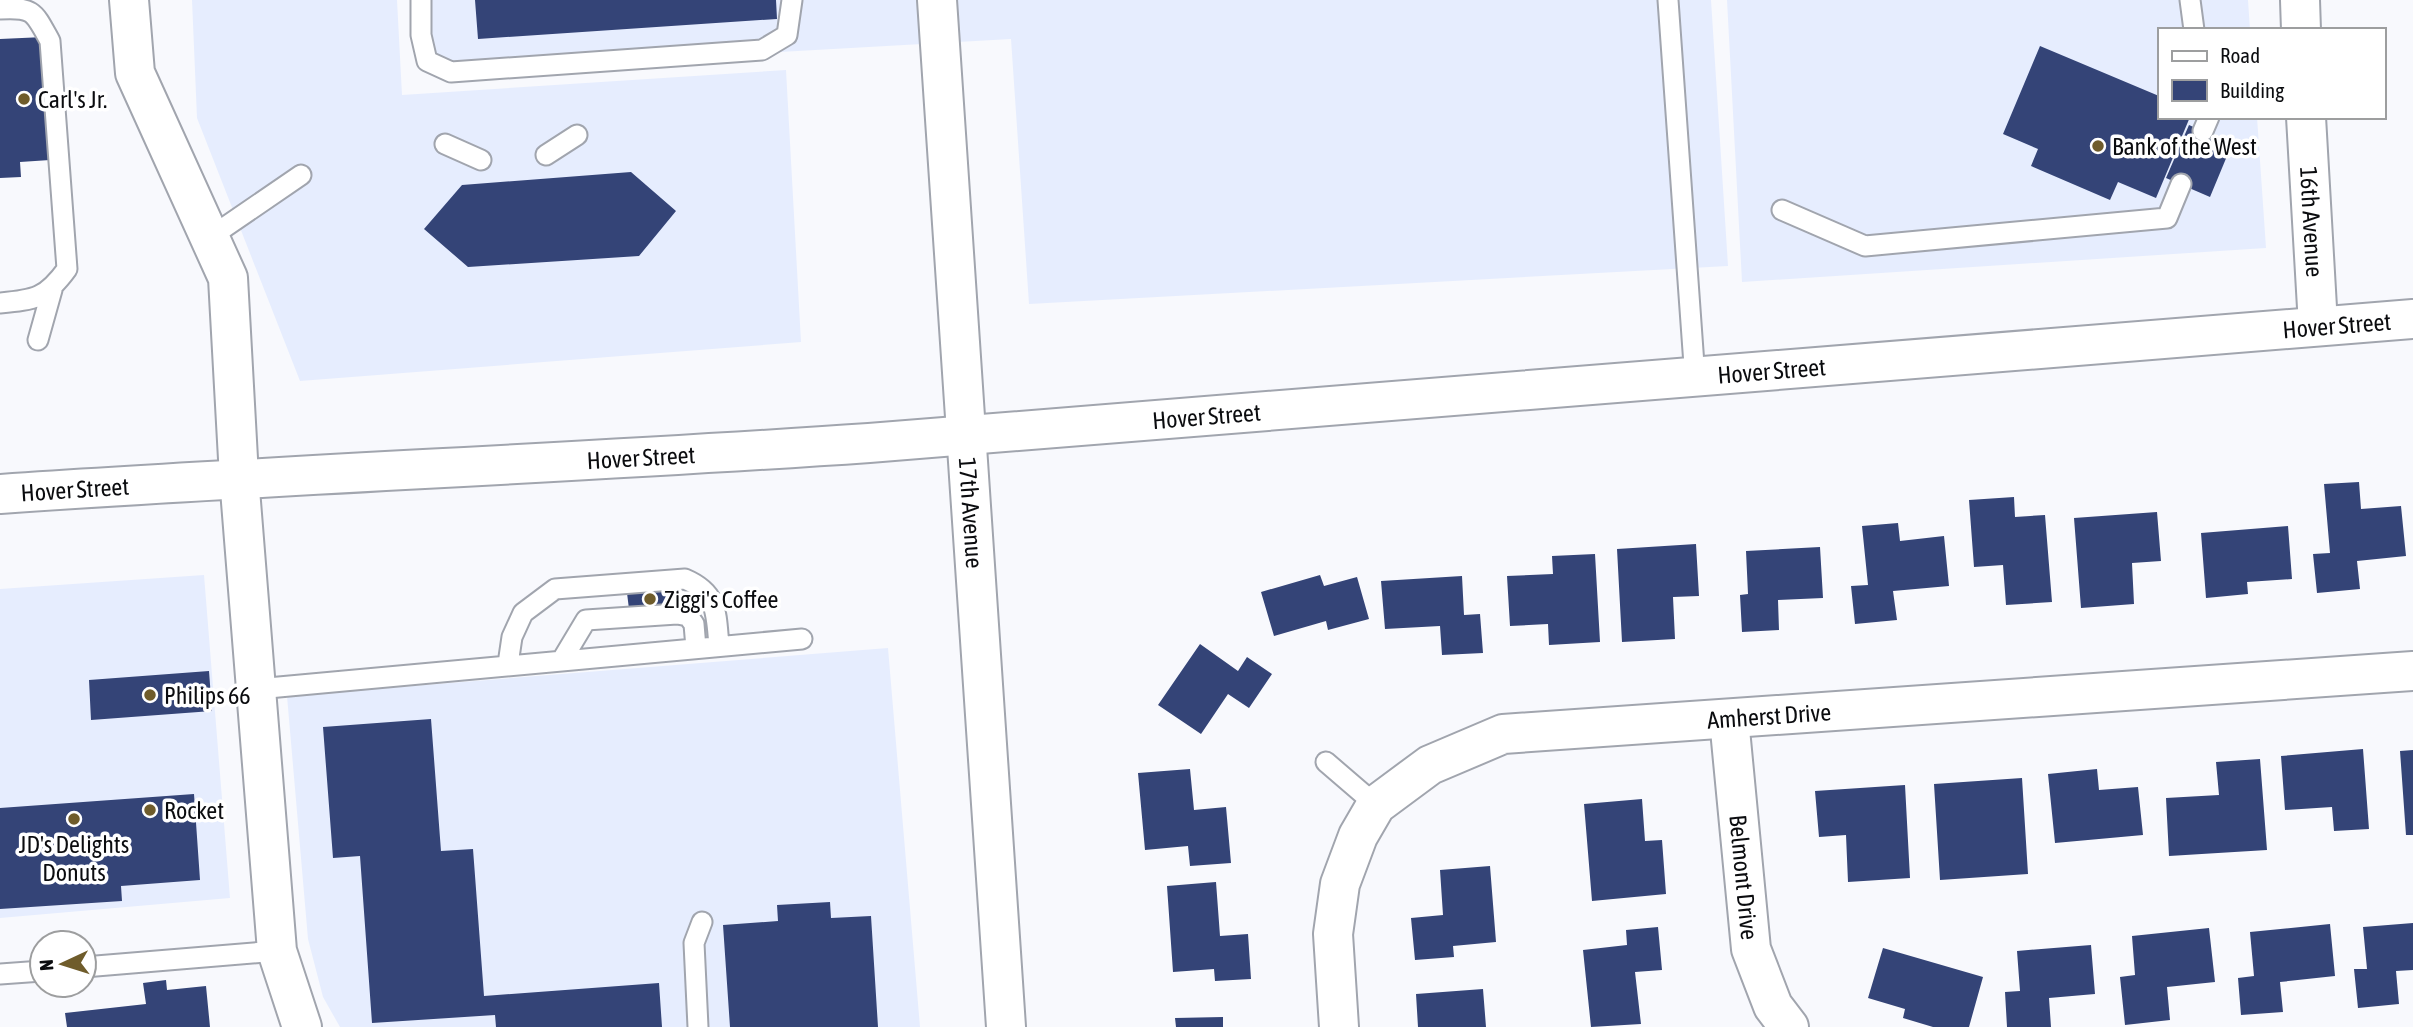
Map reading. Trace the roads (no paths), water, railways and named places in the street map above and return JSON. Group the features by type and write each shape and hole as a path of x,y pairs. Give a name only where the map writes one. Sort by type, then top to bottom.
{"main road":[{"path":"129,0 135,73 228,278 239,477 277,951 302,1027"},
{"name":"17th Avenue","path":"937,0 1006,1027"},
{"path":"2300,0 2301,28"},
{"name":"16th Avenue","path":"2306,119 2318,326"},
{"name":"Hover Street","path":"0,494 239,477 694,455 1695,379 2413,319"},
{"name":"Amherst Drive","path":"1339,1027 1333,934 1340,884 1359,836 1376,805 1441,757 1503,734 2413,671"},
{"name":"Belmont Drive","path":"1729,719 1751,949 1773,1006 1789,1027"}],"lane":[{"path":"421,0 421,35 427,61 451,72 762,50 787,34 792,0"},
{"path":"1668,0 1695,379"},
{"path":"2190,0 2194,28"},
{"path":"0,9 24,8 37,17 50,41 67,268 52,290 38,340"},
{"path":"547,155 577,135"},
{"path":"445,144 481,160"},
{"path":"209,238 301,175"},
{"path":"1782,210 1865,246 2167,218 2181,184"},
{"path":"0,303 31,301 52,290"},
{"path":"508,664 512,637 523,613 555,589 685,579 701,586 716,607 719,646"},
{"path":"562,660 586,620 677,614 688,616 694,624 696,648"},
{"path":"257,689 802,639"},
{"path":"1326,762 1376,805"},
{"path":"698,1027 694,943 702,922"},
{"path":"98,966 277,951"},
{"path":"0,974 28,972"}],"place":[{"name":"Carl's Jr.","path":"24,99"},
{"name":"Bank of the West","path":"2098,146"},
{"name":"Ziggi's Coffee","path":"650,599"},
{"name":"Philips 66","path":"150,695"},
{"name":"Rocket","path":"150,810"},
{"name":"JD's Delights Donuts","path":"74,819"}]}
